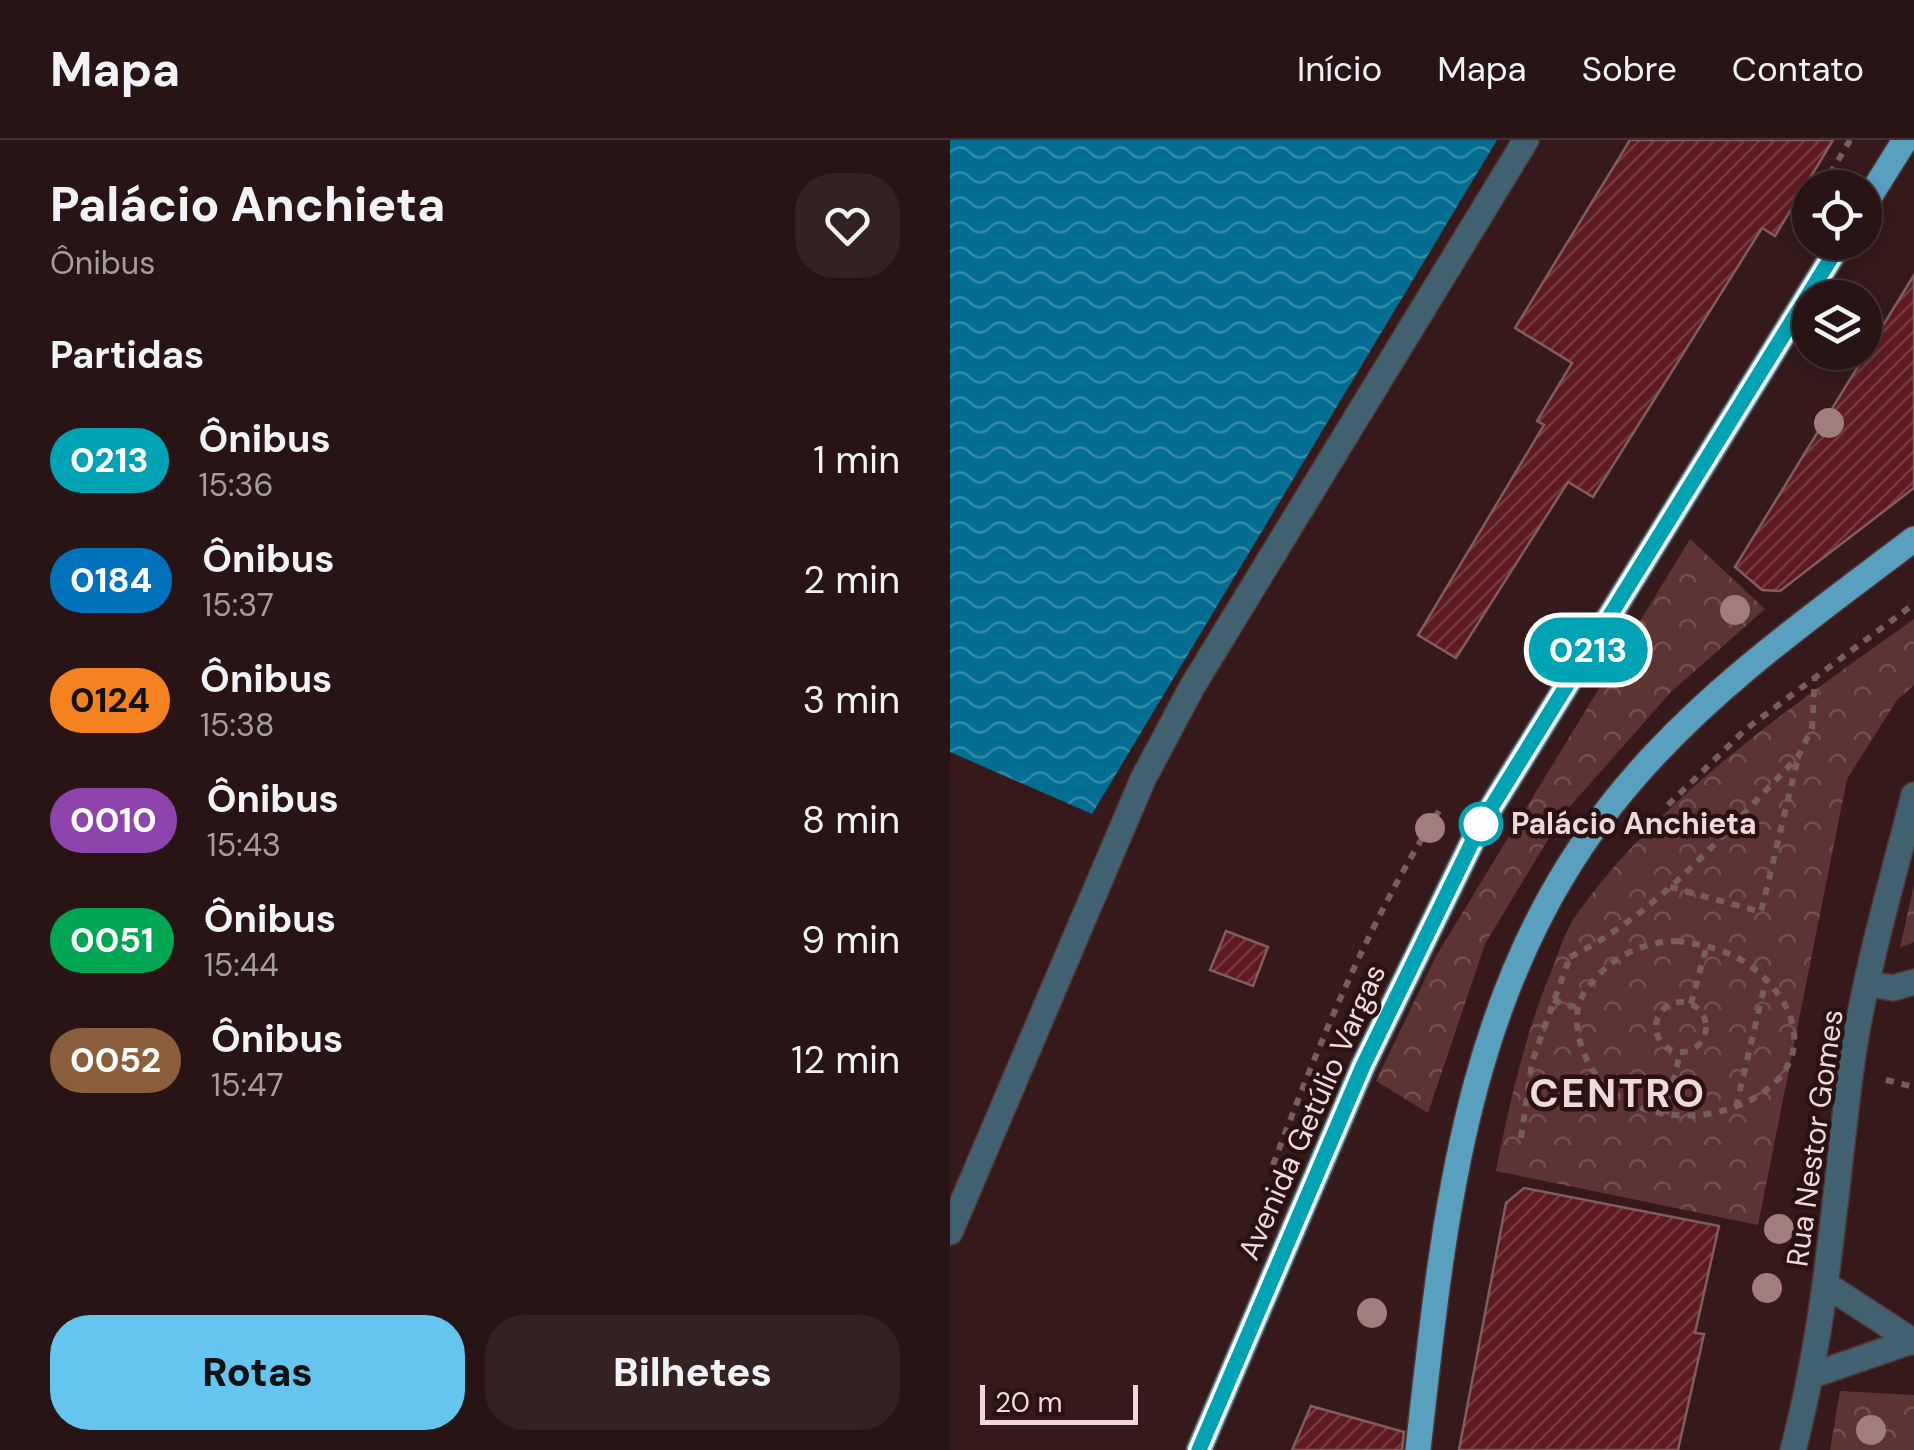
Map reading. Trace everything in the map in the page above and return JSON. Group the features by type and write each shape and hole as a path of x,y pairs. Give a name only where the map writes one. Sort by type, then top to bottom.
{"main road":[{"path":"1882,177 1905,140"},
{"name":"Avenida Getúlio Vargas","path":"1199,1450 1363,1066 1481,824 1830,260"},
{"path":"1418,1450 1448,1198 1467,1113 1504,996 1558,880 1637,774 1689,719 1764,653 1914,539"}],"street":[{"path":"950,1232 1143,779 1192,687 1526,140"},
{"name":"Rua Nestor Gomes","path":"1793,1450 1813,1375 1828,1286 1850,1071 1914,794"},
{"path":"1869,984 1894,988 1914,982"},
{"path":"1828,1286 1913,1342"},
{"path":"1813,1375 1913,1342"}],"path":[{"path":"1832,170 1850,140"},
{"path":"1661,814 1746,729 1914,604"},
{"path":"1670,887 1762,912 1798,757 1812,728 1815,675"},
{"path":"1570,957 1628,923 1670,887 1798,757"},
{"path":"1658,942 1706,945 1733,954 1766,979 1794,1023 1794,1052 1774,1084 1736,1108 1708,1116 1666,1114 1633,1104 1604,1083 1583,1052 1578,1008 1596,979 1624,954 1658,942"},
{"path":"1522,1138 1532,1062 1576,944"},
{"path":"1690,1004 1706,945"},
{"path":"1736,1108 1766,979"},
{"path":"1553,1000 1578,1008"},
{"path":"1681,1002 1690,1004 1704,1018 1704,1038 1690,1052 1662,1045 1655,1027 1663,1009 1681,1002"},
{"path":"1666,1114 1680,1052"},
{"path":"1900,1084 1914,1087"}],"green space":[{"path":"1690,539 1765,609 1671,692 1564,813 1485,944 1428,1113 1376,1081 1436,956"},
{"path":"1914,619 1914,685 1897,700 1847,779 1758,1225 1496,1171 1526,1042 1574,918 1647,831 1688,792 1776,719"},
{"path":"1914,884 1914,942 1900,948"},
{"path":"1840,1391 1914,1395 1914,1450 1830,1450"}],"water":[{"path":"950,140 1497,140 1092,814 950,752"}],"building":[{"path":"1630,140 1833,140 1815,170 1792,170 1792,208 1775,236 1762,228 1593,497 1568,482 1456,658 1418,635 1544,425 1537,421 1572,363 1515,328"},
{"path":"1914,275 1914,488 1780,591 1762,590 1735,567 1856,370 1882,370 1882,327"},
{"path":"1226,931 1268,947 1253,986 1210,970"},
{"path":"1524,1188 1719,1226 1695,1333 1704,1334 1678,1450 1459,1450 1506,1203"},
{"path":"1311,1406 1404,1432 1402,1450 1292,1450"}],"bus line":[{"name":"0213","path":"1199,1450 1295,1233 1363,1066 1481,824 1830,260"}],"place":[{"name":"Palácio Anchieta","path":"1481,824"}],"district":[{"name":"CENTRO","path":"1618,1093"}]}
